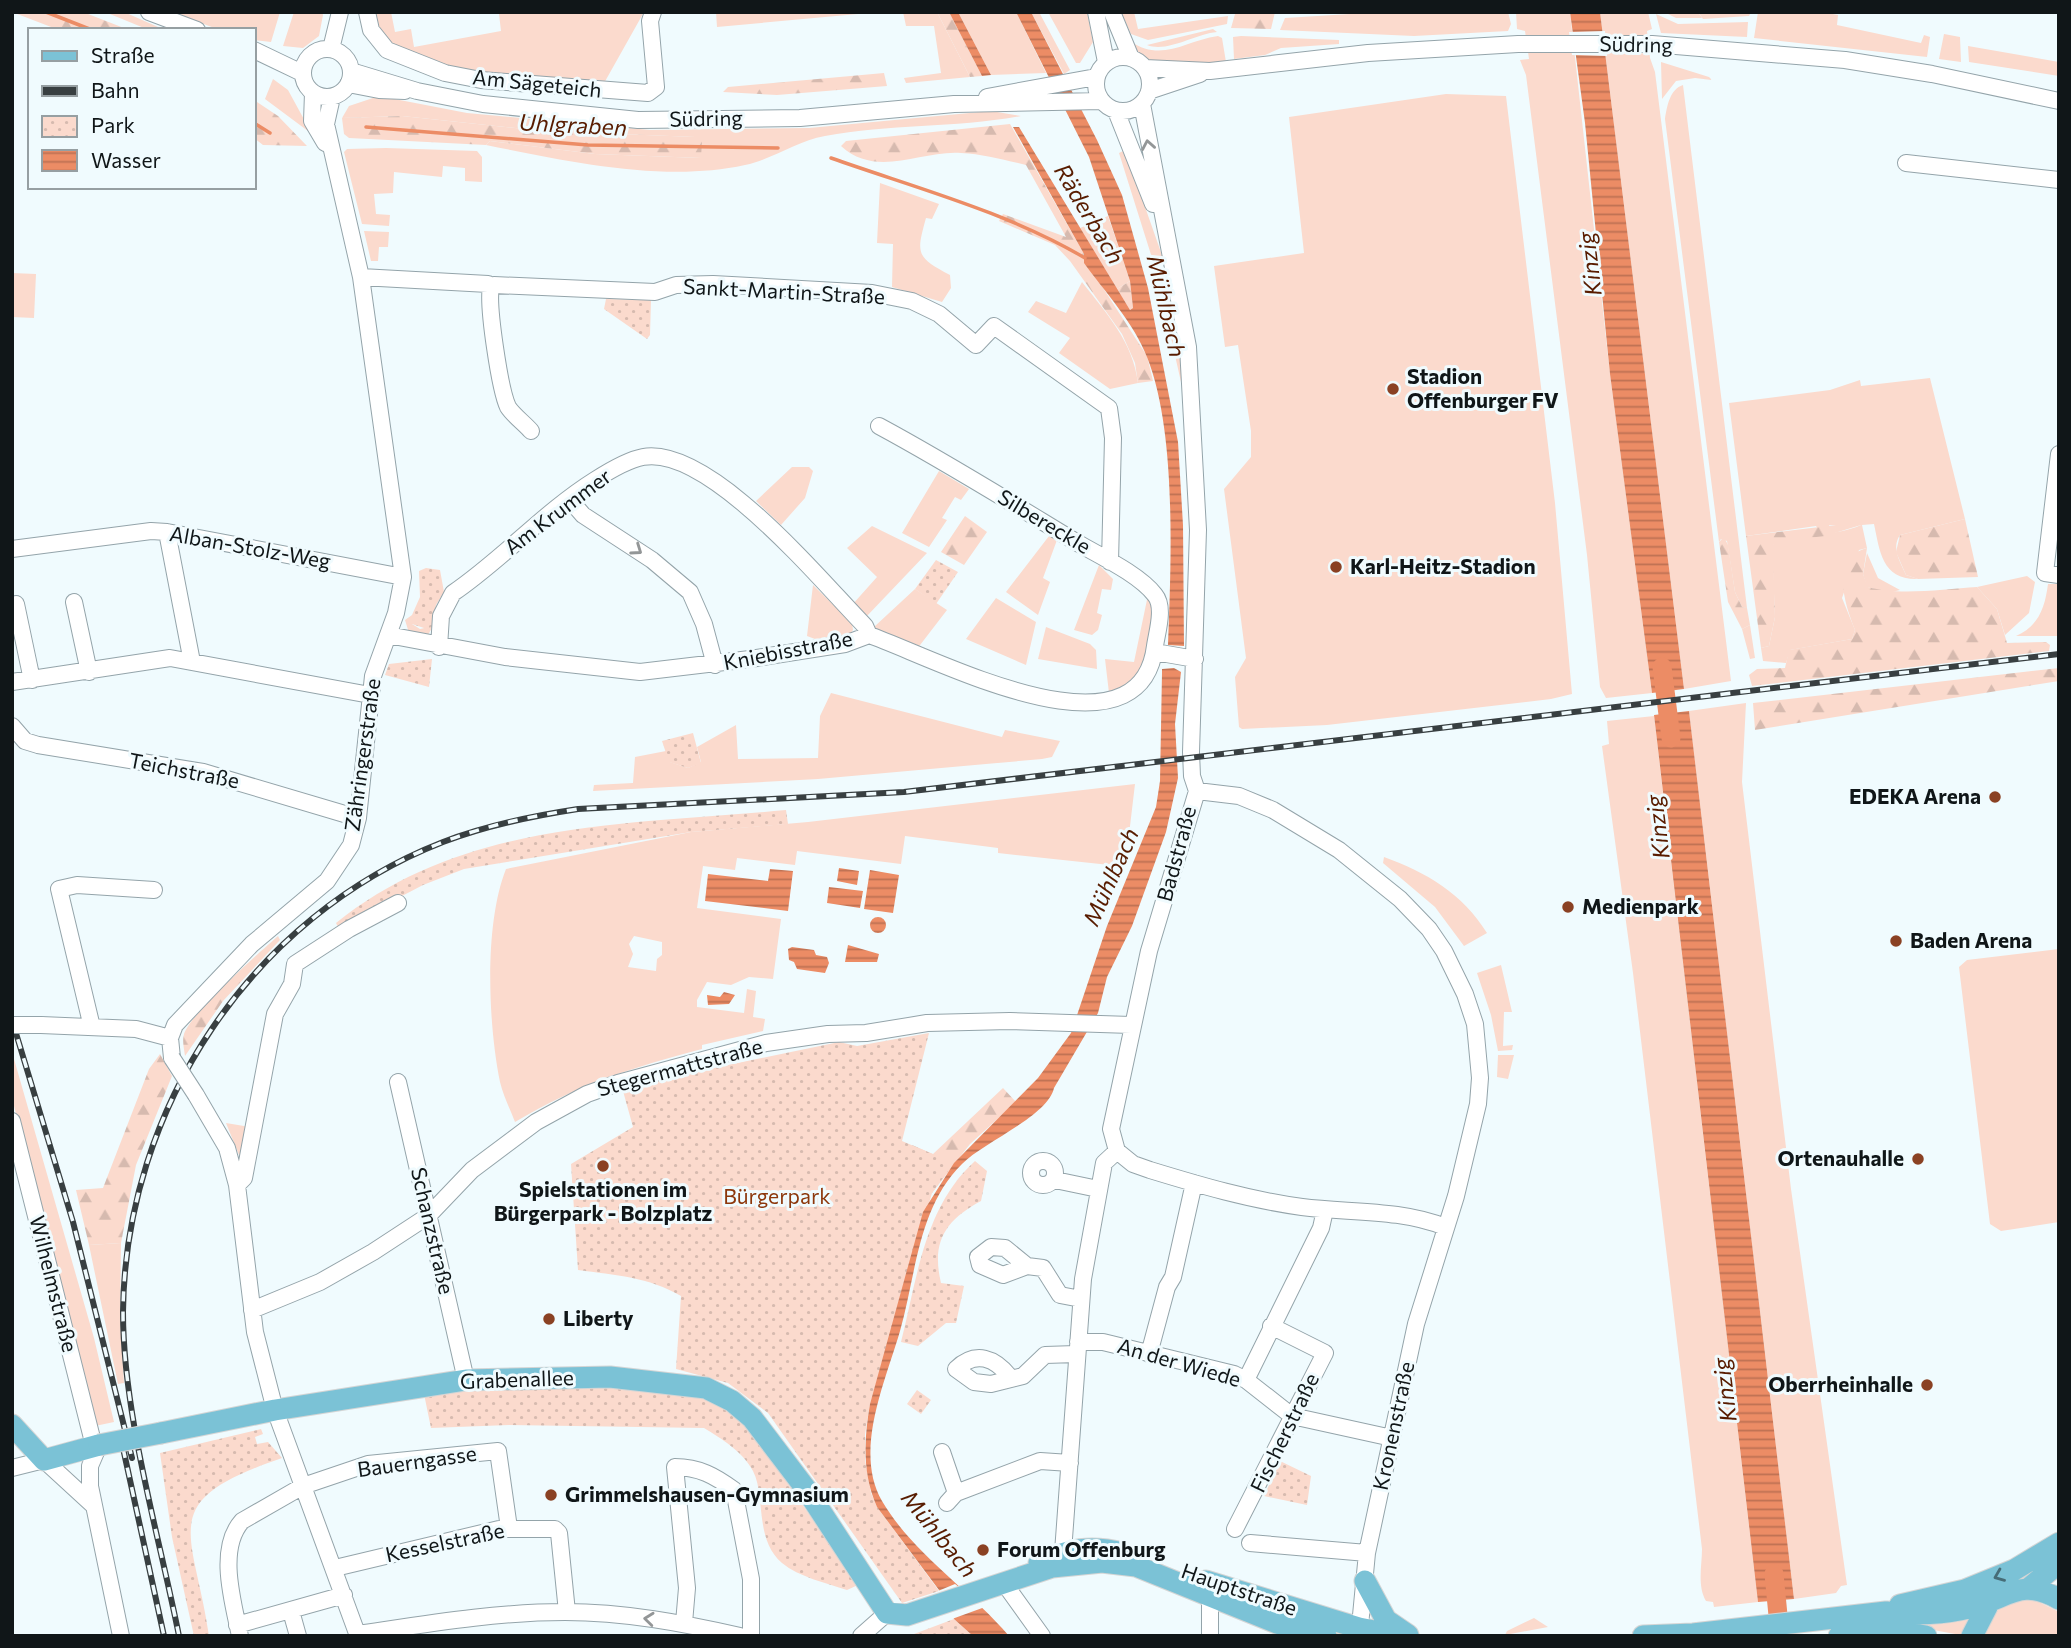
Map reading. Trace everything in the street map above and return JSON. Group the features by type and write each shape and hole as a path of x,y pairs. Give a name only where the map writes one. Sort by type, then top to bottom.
{"main road":[{"name":"Grabenallee","path":"44,1460 97,1446 275,1410 466,1380 610,1377 706,1388 732,1401 752,1418 806,1489 887,1612"},
{"path":"12,1425 44,1460"},
{"path":"1842,1629 1903,1604 1965,1590 2014,1570 2059,1543"},
{"name":"Hauptstraße","path":"887,1612 907,1615 1004,1583 1082,1548 1103,1549 1160,1563 1225,1588 1359,1632 1399,1636"},
{"name":"Hauptstraße","path":"1058,1560 1136,1566 1277,1623 1326,1636"},
{"path":"2029,1588 2059,1563"},
{"path":"1365,1581 1386,1620 1409,1636"},
{"path":"1886,1612 1905,1614 1961,1610 2014,1590 2029,1588 2059,1599"},
{"path":"1972,1636 1990,1601"},
{"path":"1652,1635 1842,1629 1926,1636"}],"street":[{"path":"149,12 192,28"},
{"path":"331,49 340,12"},
{"name":"Am Sägeteich","path":"368,12 371,30 387,50 445,72 481,80 648,93 653,93 656,87 650,21 653,12"},
{"path":"1096,12 1106,62 1096,77 1094,101 1116,111"},
{"path":"1112,12 1138,63 1150,79 1146,97"},
{"name":"Südring","path":"1106,62 1114,58 1210,71 1368,53 1518,44 1652,44 1736,49 1920,72 2059,101"},
{"path":"331,49 346,59 349,78 332,97 313,93 305,85 304,67 315,52 331,49"},
{"path":"256,52 304,67"},
{"name":"Südring","path":"1116,111 1126,111 1146,97 1210,71"},
{"name":"Südring","path":"954,104 1096,77"},
{"name":"Südring","path":"349,78 379,90 417,91 555,114 638,120 800,118 954,104 1094,101"},
{"name":"Zähringerstraße","path":"313,93 313,121 334,161"},
{"name":"Zähringerstraße","path":"170,1038 175,1025 185,1013 252,944 327,881 351,845 358,818 370,695 378,659 401,594 403,577 361,277 326,124 332,97"},
{"name":"Badstraße","path":"1117,1151 1111,1129 1131,1025 1176,853 1197,791 1192,776 1190,658 1198,530 1188,347 1166,235 1146,97"},
{"name":"Badstraße","path":"1116,111 1166,235"},
{"path":"1906,163 2059,180"},
{"name":"Sankt-Martin-Straße","path":"361,277 655,292 676,285 713,284 872,293 912,301 939,314 976,345 994,326 1109,408 1113,464 1110,562"},
{"path":"491,285 488,297 509,408 531,431"},
{"name":"Silbereckle","path":"879,426 1110,562 1158,598 1159,653"},
{"path":"2059,454 2045,573 2059,575"},
{"name":"Am Krummer","path":"439,647 441,616 453,593 575,507 594,481 642,457 660,456 700,470 744,503 866,626 869,635"},
{"path":"575,507 652,560 690,592 704,624 715,665"},
{"name":"Alban-Stolz-Weg","path":"12,549 151,531 167,532 403,577"},
{"path":"167,532 192,662"},
{"path":"74,602 89,672"},
{"path":"16,604 32,680"},
{"name":"Kniebisstraße","path":"388,635 439,647 574,666 640,672 715,665 845,643 869,635 1013,692 1106,702 1140,686 1159,653"},
{"path":"1159,653 1190,658"},
{"path":"12,682 170,658 370,695"},
{"name":"Teichstraße","path":"12,726 25,741 38,745 203,772 358,818"},
{"name":"Kronenstraße","path":"1197,791 1239,796 1273,810 1339,850 1400,899 1429,929 1454,969 1475,1024 1480,1078 1478,1104 1463,1172 1422,1299 1367,1553 1359,1632"},
{"path":"92,1027 59,889 77,885 154,890"},
{"path":"237,1185 244,1178 275,1014 292,984 295,964 349,929 398,903"},
{"name":"Stegermattstraße","path":"252,1310 320,1282 428,1216 472,1170 536,1122 587,1094 663,1068 766,1043 828,1034 866,1033 927,1023 1065,1022 1131,1025"},
{"path":"12,1025 136,1029 170,1038 172,1058 227,1149 237,1185 252,1310 275,1410 358,1635 440,1622 566,1612 684,1623 740,1636"},
{"name":"Schanzstraße","path":"398,1082 466,1380"},
{"name":"Wilhelmstraße","path":"12,1121 97,1446 90,1473 93,1505 121,1636"},
{"path":"1058,1560 1070,1463 1081,1299 1104,1163 1117,1151 1133,1164 1194,1183 1265,1200 1325,1210 1414,1217 1446,1227"},
{"path":"1055,1180 1098,1189"},
{"path":"1149,1354 1167,1287 1173,1277 1194,1183"},
{"path":"1246,1380 1321,1228 1325,1210"},
{"path":"1027,1266 1043,1268 1060,1295 1081,1299"},
{"name":"Fischerstraße","path":"1235,1529 1325,1353 1271,1326"},
{"name":"An der Wiede","path":"1010,1377 1023,1376 1045,1355 1102,1342 1246,1380 1292,1416 1392,1438"},
{"name":"Bauerngasse","path":"303,1486 368,1464 498,1451 509,1528"},
{"path":"942,1452 952,1498 1040,1461 1070,1463"},
{"path":"12,1468 44,1460 93,1505"},
{"path":"684,1623 687,1588 675,1467 692,1467 716,1477 734,1490 751,1579 751,1636"},
{"path":"303,1486 242,1521 235,1529 228,1554 239,1630 344,1595"},
{"name":"Kesselstraße","path":"335,1569 436,1542 509,1528 558,1531 566,1612"},
{"path":"1250,1543 1367,1553"},
{"path":"1004,1583 1042,1636"},
{"path":"1210,1598 1210,1636"},
{"path":"291,1611 298,1636"},
{"path":"861,1636 887,1612"}],"green space":[{"path":"12,12 83,12 124,28 54,28"},
{"path":"105,12 124,12 160,28 144,28"},
{"path":"171,12 280,12 271,42 256,40 256,28 215,28"},
{"path":"294,12 322,12 323,15 319,36 303,48 283,46"},
{"path":"373,12 391,12 395,32 411,29 414,47 501,31 499,14 509,12 644,12 603,85 487,74 425,60 401,50 383,37"},
{"path":"716,12 880,12 717,27"},
{"path":"903,12 937,12 970,77 906,83 904,78 941,73 934,26 906,26"},
{"path":"937,12 949,12 982,76 970,77"},
{"path":"958,12 1016,12 1046,73 991,75"},
{"path":"1031,12 1039,12 1070,70 1064,74"},
{"path":"1048,12 1087,12 1093,42 1080,63 1076,63"},
{"path":"1121,12 1134,12 1138,29 1228,16 1227,24 1148,40 1131,34"},
{"path":"1275,12 1271,29 1231,28 1235,14"},
{"path":"1382,12 1508,12 1511,24 1508,31 1414,36 1280,30 1285,18"},
{"path":"1516,12 1570,12 1610,374 1652,693 1606,698 1600,687 1587,555 1526,75 1520,60 1529,59 1525,31 1517,29"},
{"path":"1600,12 1648,12 1652,29 1647,31 1650,58 1655,72 1731,681 1684,689"},
{"path":"1664,12 1698,12 1702,18 1676,18"},
{"path":"1698,12 1751,12 1749,16 1703,19"},
{"path":"1758,12 1822,12 1838,15 1837,25 1921,43 1924,35 1930,37 1927,57 1754,38"},
{"path":"1656,14 1678,24 1748,22 1747,37 1661,33"},
{"path":"1213,29 1217,32 1172,45 1147,45"},
{"path":"1944,34 1960,37 1961,62 1939,59"},
{"path":"1218,36 1222,38 1226,62 1186,66 1159,64 1148,60 1130,41 1152,50 1163,50"},
{"path":"1233,37 1339,40 1339,44 1281,48 1265,55 1234,59"},
{"path":"1968,46 2059,62 2059,76 1969,62"},
{"path":"1661,62 1712,80 1695,78 1676,81 1662,99"},
{"path":"884,73 887,86 777,95 723,92 728,87"},
{"path":"273,79 288,90 312,134 265,99"},
{"path":"1683,85 1747,608 1742,607 1735,592 1727,541 1721,539 1719,542 1665,119 1672,94"},
{"name":"Stadion Offenburger FV","path":"1446,94 1506,96 1555,503 1572,694 1551,699 1327,725 1242,729 1239,727 1235,677 1246,658 1224,489 1251,457 1251,431 1238,345 1225,347 1214,266 1304,253 1289,117"},
{"path":"379,96 467,113 650,130 809,128 991,111 1021,116 849,132 815,138 745,165 682,172 649,171 582,163 486,145 490,141 595,154 701,158 695,137 544,131 402,116 342,118 349,106"},
{"path":"256,101 278,116 307,146 263,145 256,140"},
{"path":"402,116 544,131 696,137 702,141 701,158 595,154 490,141 486,145 349,138 344,134 342,118"},
{"path":"1010,124 1084,254 1083,257 1147,356 1153,381 1138,383 1135,363 1122,334 1070,261 1055,245 999,221 1003,214 1066,237 1026,165 961,153 900,161 869,161 855,156 841,146 846,141"},
{"path":"347,149 477,151 482,157 482,182 465,181 465,168 443,166 442,177 394,172 393,193 374,194 376,214 390,215 389,226 362,224 344,152"},
{"path":"1125,150 1163,258 1153,261 1119,153"},
{"path":"880,183 939,204 932,219 926,218 920,247 925,259 950,275 951,288 942,302 892,287 893,244 877,243"},
{"path":"1108,216 1130,281 1117,289 1080,228"},
{"path":"364,231 389,232 388,247 379,247 378,261 371,261"},
{"path":"12,273 36,274 34,318 12,317"},
{"path":"1166,273 1176,305 1181,382 1157,276"},
{"path":"1130,281 1133,308 1130,310 1117,289"},
{"path":"1082,282 1125,341 1138,383 1110,389 1059,353 1070,338 1028,312 1036,301 1066,313"},
{"path":"606,299 651,300 650,335 647,339 604,309"},
{"path":"1930,378 1965,519 1900,535 1896,545 1899,560 1906,575 1918,579 1897,575 1890,569 1881,554 1874,524 1862,525 1867,548 1859,550 1842,598 1855,630 1852,639 1790,650 1786,663 1763,661 1761,648 1769,646 1775,617 1772,545 1780,541 1839,532 1861,525 1829,525 1830,528 1818,529 1816,526 1746,536 1729,403 1830,390 1860,380 1861,386"},
{"path":"792,467 809,467 813,471 805,498 781,525 756,501"},
{"path":"939,471 969,489 961,500 955,497 942,518 947,520 929,547 902,533"},
{"path":"965,516 987,532 964,565 941,552"},
{"path":"1965,519 1978,577 1918,579 1906,575 1896,552 1900,535"},
{"path":"1861,522 1861,525 1825,536 1773,545 1775,617 1769,646 1761,648 1746,536"},
{"path":"872,526 927,553 866,617 852,605 877,577 847,548"},
{"path":"1049,536 1057,540 1043,578 1050,582 1038,615 1006,592"},
{"path":"1725,539 1728,545 1735,592 1742,607 1747,608 1750,625 1742,629 1728,602 1719,542"},
{"path":"1867,548 1863,574 1868,587 1907,591 1977,587 1997,609 2007,643 2046,642 2050,645 2049,651 1752,686 1749,675 1757,669 1785,668 1789,650 1852,639 1855,630 1844,596 1844,572 1855,553"},
{"path":"1867,553 1878,578 1900,590 1888,593 1867,587 1863,574"},
{"path":"936,560 958,572 936,604 915,589"},
{"path":"1099,565 1113,579 1111,590 1102,589 1097,613 1102,615 1098,630 1092,635 1074,630"},
{"path":"426,568 440,570 444,592 436,605 433,626 427,629 412,624 412,615 420,597 419,571"},
{"path":"2027,576 2035,582 2029,613 2005,635 1997,609 1977,587"},
{"path":"2048,584 2059,584 2059,636 2016,636 2030,627 2040,615"},
{"path":"813,585 852,623 853,630 850,634 815,639 807,636"},
{"path":"915,589 947,610 917,649 879,632 874,627"},
{"path":"1148,595 1154,615 1149,650 1131,681 1109,693 1105,659 1134,662"},
{"path":"996,598 1036,622 1026,665 966,639"},
{"path":"412,615 412,624 420,629 433,626 428,635 409,633 405,620"},
{"path":"1750,625 1755,658 1750,659 1742,629"},
{"path":"1046,627 1090,644 1096,650 1097,669 1038,659"},
{"path":"432,659 429,687 385,675 389,664"},
{"path":"2059,668 2059,681 1755,730 1753,703"},
{"path":"831,693 1002,737 1005,730 1060,741 1052,757 1042,759 818,779 593,791 594,785 633,783 635,757 666,751 670,762 688,768 701,762 697,747 736,725 738,759 818,758 820,716"},
{"path":"1746,703 1742,782 1791,1189 1847,1585 1841,1586 1836,1593 1794,1599 1689,711"},
{"path":"1654,716 1758,1602 1714,1607 1713,1602 1706,1601 1702,1589 1702,1549 1633,973 1602,746 1609,744 1607,721"},
{"path":"693,733 701,763 688,768 669,762 662,741"},
{"path":"1135,784 1128,843 1121,843 1119,866 998,853 998,848 905,836 901,864 797,851 795,865 737,858 735,870 703,866 697,908 781,919 773,979 749,977 731,985 707,982 697,1000 697,1007 744,1013 747,989 756,991 753,1017 765,1019 763,1031 702,1045 702,1049 606,1078 561,1097 515,1122 500,1082 491,1003 494,917 506,869 691,832 808,822","holes":["634,936 662,942 662,955 657,959 656,971 628,967 633,954 629,944"]},
{"path":"786,810 788,824 691,832 464,869 423,885 339,929 336,923 386,889 439,864 494,845 551,833 610,825"},
{"path":"1384,857 1429,877 1442,886 1467,907 1487,933 1464,946 1435,907 1383,863"},
{"path":"278,936 280,940 223,1001 185,1056 184,1034 200,1011 226,983"},
{"path":"2059,949 2059,1222 2001,1231 1990,1224 1959,967 1967,960"},
{"path":"1501,965 1512,1012 1504,1012 1503,1046 1513,1045 1512,1050 1498,1051 1491,1015 1477,973"},
{"name":"Bürgerpark","path":"929,1033 902,1141 954,1163 932,1193 870,1404 865,1434 865,1460 871,1493 877,1507 939,1591 902,1603 768,1413 728,1383 676,1369 681,1296 644,1281 578,1270 571,1164 633,1127 623,1091 661,1079 839,1042 857,1046"},
{"path":"12,1052 94,1338 114,1422 95,1426 12,1098"},
{"path":"160,1054 172,1076 136,1165 121,1243 89,1245 76,1190 103,1188 149,1069"},
{"path":"1498,1055 1514,1055 1508,1079 1497,1077"},
{"path":"1003,1088 1016,1102 970,1144 932,1193 912,1145 933,1154"},
{"path":"226,1123 250,1127 241,1160"},
{"path":"975,1161 987,1171 981,1201 950,1224 944,1233 938,1255 941,1283 964,1286 956,1323 946,1323 918,1346 901,1342 918,1269 933,1222 958,1179"},
{"path":"121,1243 120,1319 124,1383 118,1384 89,1245"},
{"path":"468,1385 673,1388 719,1404 747,1425 858,1585 847,1590 804,1576 782,1563 767,1542 757,1481 749,1464 725,1441 704,1428 509,1425 431,1428 424,1394"},
{"path":"917,1390 931,1400 921,1414 907,1404"},
{"path":"261,1429 263,1434 255,1437 257,1444 268,1442 282,1458 241,1474 214,1489 198,1505 192,1523 191,1543 209,1636 194,1636 172,1537 160,1453"},
{"path":"1280,1461 1311,1476 1307,1505 1264,1496"},
{"path":"2033,1599 2059,1612 2059,1636 1976,1636 1988,1619 2005,1604"},
{"path":"1975,1616 1966,1636 1906,1625"},
{"path":"1534,1618 1548,1627 1505,1635 1507,1631"},
{"path":"954,1619 973,1636 912,1636 914,1634"}],"water":[{"path":"949,12 958,12 991,75 982,76"},
{"path":"1016,12 1031,12 1097,140 1122,195 1148,288 1178,442 1183,525 1184,646 1168,645 1171,538 1168,460 1157,388 1147,357 1127,320 1084,263 1084,254 1013,127 1019,127 1130,310 1133,308 1130,281 1089,157"},
{"path":"1570,12 1600,12 1684,689 1652,693 1610,374 1585,123"},
{"path":"1174,668 1181,672 1175,724 1178,778 1166,832 1132,926 1107,977 1098,1013 1040,1109 962,1164 947,1181 936,1200 920,1243 900,1331 875,1416 871,1460 874,1481 882,1501 910,1538 1009,1636 973,1636 954,1619 939,1590 877,1507 869,1481 866,1456 870,1404 923,1212 954,1163 1038,1078 1071,1033 1107,926 1156,807 1160,781 1162,669"},
{"path":"1689,711 1794,1599 1758,1602 1654,715"},
{"path":"839,868 859,871 857,885 837,881"},
{"path":"770,869 793,871 788,911 705,901 708,874 768,881"},
{"path":"870,870 899,875 893,913 864,909"},
{"path":"829,887 863,891 860,908 827,903"},
{"path":"875,917 881,917 886,925 884,931 875,933 870,928 870,922"},
{"path":"848,945 879,954 877,962 845,962"},
{"path":"792,947 814,950 816,955 827,957 829,963 825,973 797,969 794,962 789,960 788,949"},
{"path":"724,992 735,995 729,1004 708,1005 707,995 720,997"}],"pier":[{"path":"1605,31 1607,56 1572,55 1569,32"},
{"path":"955,1584 985,1607 952,1619 938,1591"}],"waterway":[{"name":"Uhlgraben","path":"46,12 87,28"},
{"name":"Uhlgraben","path":"256,124 270,133"},
{"name":"Uhlgraben","path":"366,127 588,145 778,148"},
{"name":"Uhlgraben","path":"831,158 993,214 1085,258"},
{"name":"Kinzig","path":"1662,667 1671,738"},
{"name":"Kinzig","path":"1774,1574 1780,1636"}],"railway":[{"path":"179,1636 135,1433 125,1351 123,1312 129,1237 147,1163 175,1094 212,1029 258,970 312,919 374,875 460,836 510,822 578,809 904,792 2059,654"},
{"path":"12,1020 73,1222 132,1458"},
{"path":"123,1448 164,1636"}],"place":[{"name":"Stadion Offenburger FV","path":"1393,389"},
{"name":"Karl-Heitz-Stadion","path":"1336,567"},
{"name":"EDEKA Arena","path":"1995,797"},
{"name":"Medienpark","path":"1568,907"},
{"name":"Baden Arena","path":"1896,941"},
{"name":"Ortenauhalle","path":"1918,1159"},
{"name":"Spielstationen im Bürgerpark - Bolzplatz","path":"603,1166"},
{"name":"Liberty","path":"549,1319"},
{"name":"Oberrheinhalle","path":"1927,1385"},
{"name":"Grimmelshausen-Gymnasium","path":"551,1495"},
{"name":"Forum Offenburg","path":"983,1550"}],"water label":[{"name":"Räderbach","path":"1089,214"},
{"name":"Mühlbach","path":"1166,306"},
{"name":"Mühlbach","path":"1111,877"},
{"name":"Mühlbach","path":"939,1534"}]}
